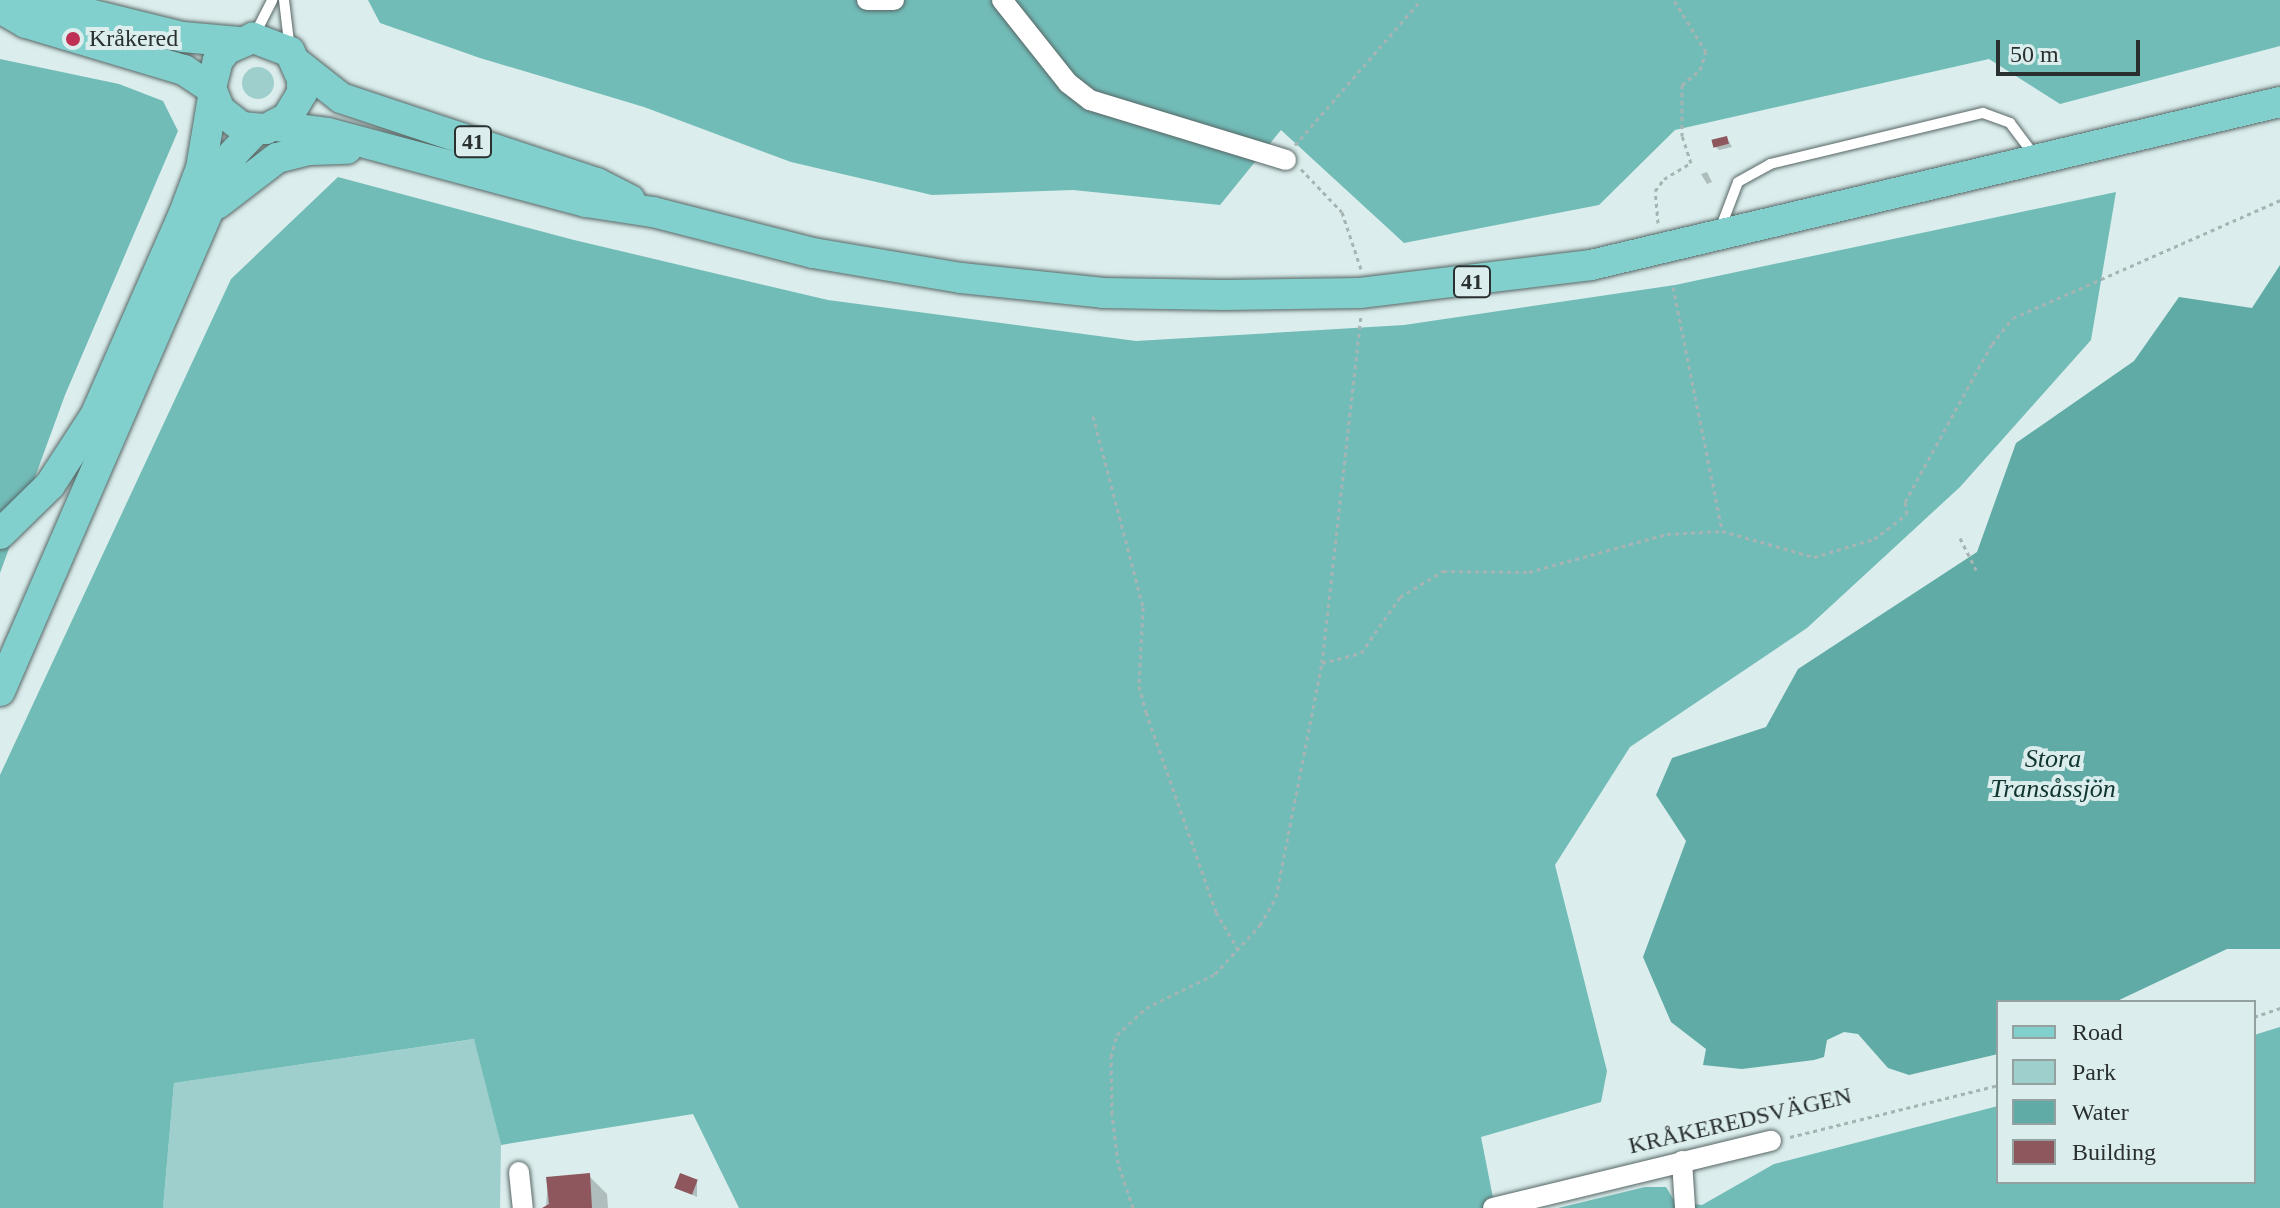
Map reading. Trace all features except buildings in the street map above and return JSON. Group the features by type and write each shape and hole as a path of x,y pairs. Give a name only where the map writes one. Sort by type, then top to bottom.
{"main road":[{"name":"41","path":"0,2 33,0 183,37 246,40 294,58 341,98 597,183 653,212"},
{"name":"41","path":"0,8 73,39 172,65 212,92 230,120 265,128 328,133 586,202 653,212 813,253 977,280 1103,293 1360,293 1591,265 1718,238 2280,102"},
{"path":"0,534 50,485 95,416 201,168 218,60 246,40"},
{"path":"0,691 233,154 265,128 287,118 302,93 294,58"},
{"path":"210,211 262,166 285,155 337,148 393,152"}],"street":[{"path":"867,0 894,0"},
{"path":"1002,0 1061,74 1090,100 1286,160"},
{"name":"KRÅKEREDSVÄGEN","path":"1493,1208 1771,1141"},
{"path":"1682,1161 1685,1208"},
{"path":"519,1172 523,1208"}],"lane":[{"path":"246,40 272,0"},
{"path":"284,0 294,58"},
{"path":"1718,238 1721,214 1738,182 1770,164 1983,113 2010,123 2037,160"}],"path":[{"path":"1286,160 1421,0"},
{"path":"1658,223 1655,191 1664,179 1691,163 1682,136 1682,85 1700,70 1706,52 1674,0"},
{"path":"1133,1208 1118,1163 1111,1057 1117,1035 1129,1021 1215,974 1239,951 1276,897 1322,663 1359,362 1361,271 1342,212 1309,174"},
{"path":"1322,663 1361,653 1400,597 1443,571 1529,572 1618,544 1722,531 1814,557 1874,539 1907,514 1905,502 1992,344 2013,318 2280,200"},
{"path":"1673,287 1722,531"},
{"path":"1093,416 1143,607 1139,686 1146,712 1216,912 1239,951"},
{"path":"1960,538 1977,572"},
{"path":"2256,1016 2280,1008"},
{"name":"KRÅKEREDSVÄGEN","path":"1771,1141 1996,1085"}],"green space":[{"path":"258,67 269,72 274,83 269,94 258,99 247,94 242,83 247,72"},
{"path":"475,1039 501,1145 500,1208 163,1208 174,1083"}],"shaded area":[{"path":"368,0 2280,0 2280,46 2060,104 1989,59 1675,130 1599,205 1404,243 1281,130 1220,205 1073,190 932,195 791,162 644,107 480,58 380,23"},
{"path":"0,59 119,84 163,101 178,131 65,395 0,573"},
{"path":"338,177 574,240 828,300 1136,341 1404,325 1675,285 2116,192 2091,340 1960,487 1807,628 1630,747 1555,865 1607,1071 1601,1102 1481,1137 1495,1208 739,1208 693,1114 501,1145 474,1039 174,1083 163,1208 0,1208 0,775 231,279"},
{"path":"2280,1027 2280,1208 1558,1208 1645,1187 1666,1187 1675,1202 1702,1205 1774,1164 1996,1107 1996,1184 2256,1184 2256,1034"}],"water":[{"name":"Stora Transåssjön","path":"2280,265 2280,949 2227,949 2119,1000 1996,1000 1996,1054 1909,1075 1888,1068 1858,1034 1844,1032 1827,1040 1824,1057 1814,1060 1742,1069 1703,1065 1706,1049 1671,1022 1643,957 1686,841 1656,795 1672,758 1766,727 1798,669 1977,552 2016,443 2134,361 2179,297 2252,308"}],"place":[{"name":"Kråkered","path":"73,39"}]}
